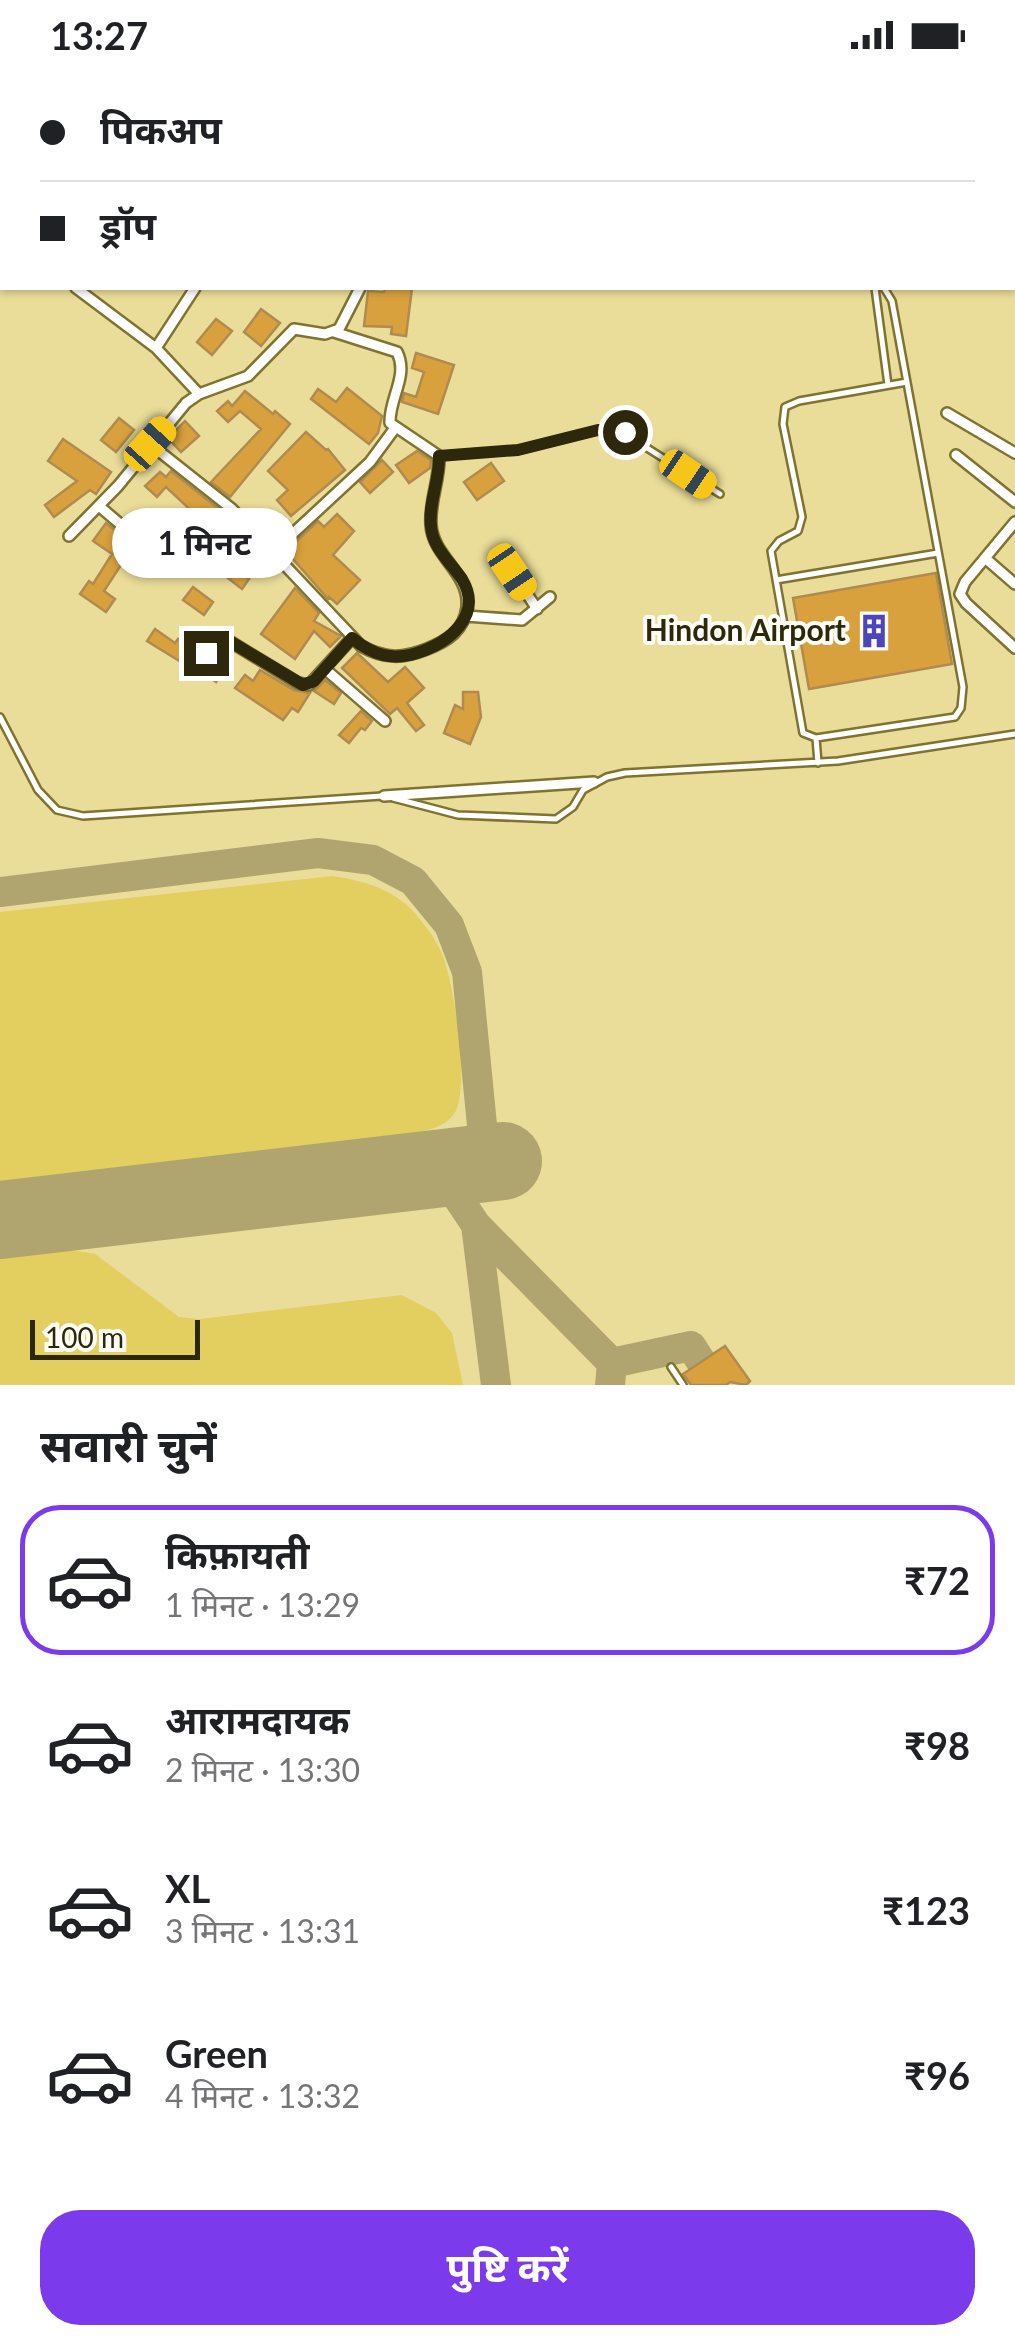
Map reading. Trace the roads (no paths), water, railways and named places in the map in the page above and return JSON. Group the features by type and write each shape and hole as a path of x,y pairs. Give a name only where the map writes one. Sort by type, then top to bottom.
{"street":[{"path":"79,290 156,348 200,394"},
{"path":"156,348 194,290"},
{"path":"334,332 343,324 359,290"},
{"path":"69,536 99,506 150,444 186,404 200,394 248,376 294,329 334,332 389,348 400,358 402,373 389,416 395,428 439,456 430,527 466,590 466,616 454,635 430,648 404,656 376,654 352,638 218,496 150,444"},
{"path":"948,413 1015,453"},
{"path":"274,552 370,462 395,428"},
{"path":"956,455 1015,502"},
{"path":"99,506 133,535 196,567"},
{"path":"1015,522 1010,536 985,558 960,594 1015,648"},
{"path":"985,558 1015,584"},
{"path":"512,572 537,609"},
{"path":"466,616 522,620 550,597"},
{"path":"206,653 226,639 303,685 314,681 352,638"},
{"path":"325,668 385,721"},
{"path":"384,796 594,782"}],"lane":[{"path":"875,290 888,385"},
{"path":"885,290 892,301 907,382 938,553 963,687 961,708 955,716 816,738 803,733 771,551 798,531 802,516 784,424 785,406 907,382"},
{"path":"439,456 518,450 616,429 720,494"},
{"path":"776,580 938,553"},
{"path":"0,717 38,790 57,810 84,816 384,796 458,816 556,819 566,814 583,790 594,782 625,773 818,762 1015,734"},
{"path":"816,738 818,762"},
{"path":"672,1367 683,1385"}],"place":[{"name":"Hindon Airport","path":"874,631"}]}
